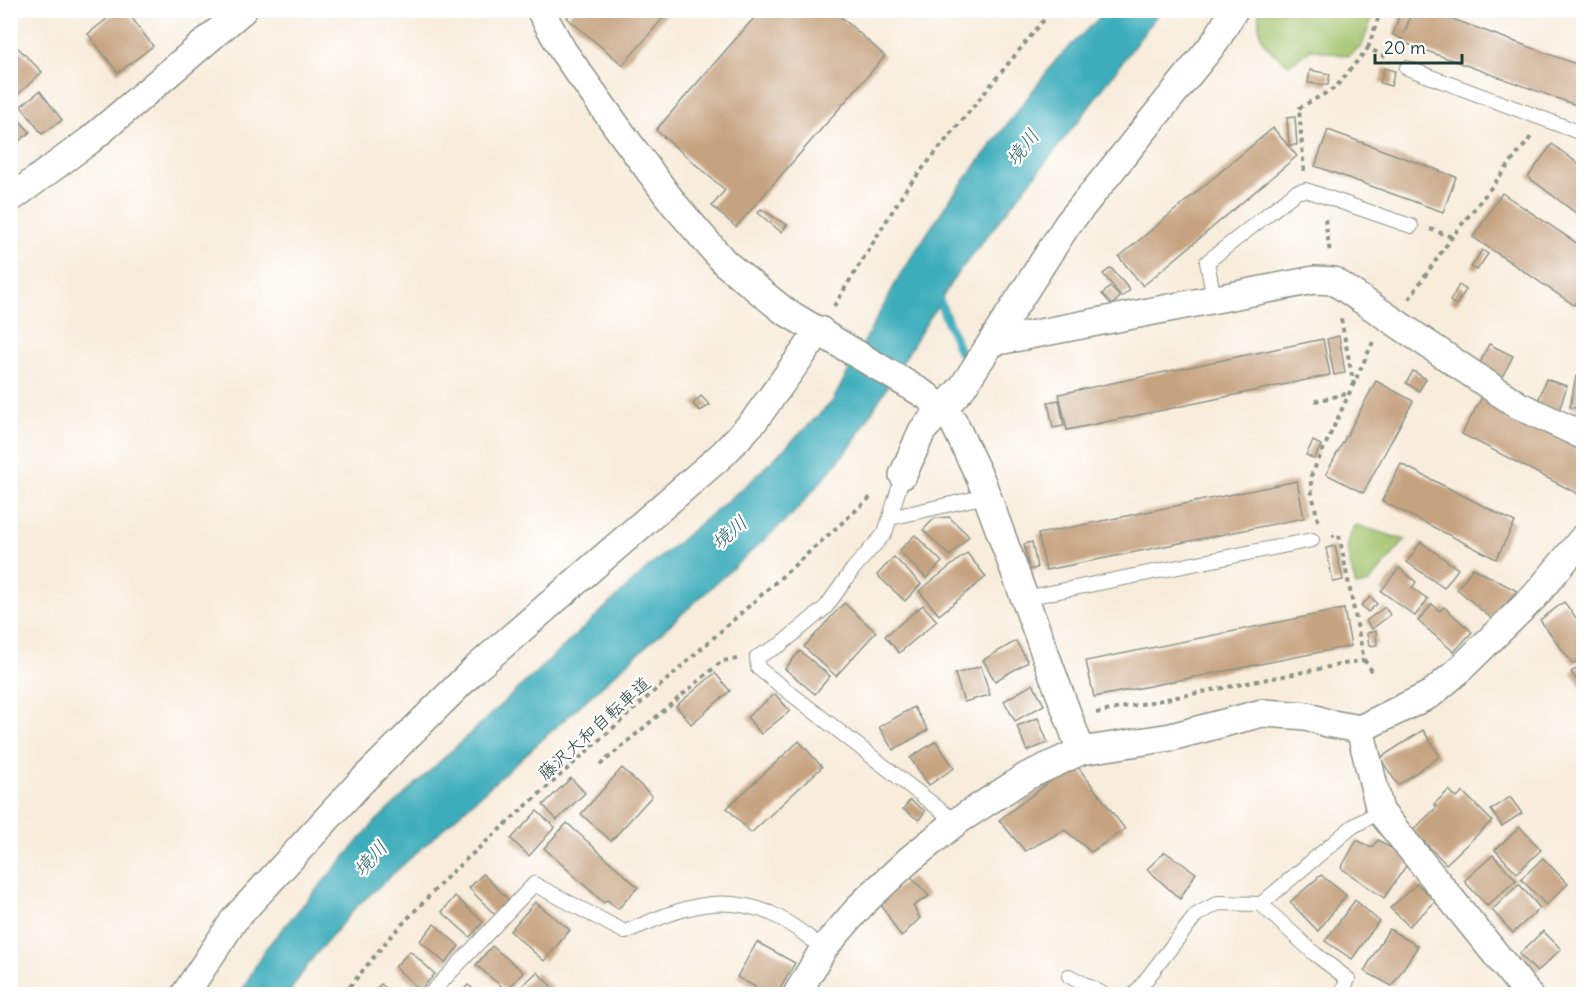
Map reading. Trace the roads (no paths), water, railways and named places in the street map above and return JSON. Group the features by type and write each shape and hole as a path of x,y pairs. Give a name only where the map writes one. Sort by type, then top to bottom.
{"street":[{"path":"10,199 89,141 243,10"},
{"path":"540,10 563,51 625,138 674,204 725,263 783,310 935,403 953,421 986,496 1081,751"},
{"path":"903,475 935,403 962,388 1067,225 1215,42 1234,10"},
{"path":"993,342 1314,280 1334,281 1518,405 1584,436"},
{"path":"185,994 234,920 359,784 474,670 723,454 754,421 822,333"},
{"path":"797,994 824,948 863,903 956,822 1027,776 1081,751 1171,736 1262,713 1307,716 1327,723 1360,729 1431,694 1457,672 1535,596 1584,537"},
{"path":"1360,729 1380,811 1528,994"}],"lane":[{"path":"1407,68 1584,134"},
{"path":"1214,299 1207,262 1296,192 1306,190 1412,226"},
{"path":"903,475 885,533 853,569 826,607 780,645 757,657 758,668 956,822"},
{"path":"890,519 986,496"},
{"path":"1025,598 1318,535"},
{"path":"1261,904 1352,827 1380,811"},
{"path":"430,994 534,885 625,932 678,910 728,901 771,914 824,948"},
{"path":"1135,994 1196,915 1218,903 1261,904 1315,954 1348,979 1341,994"},
{"path":"1070,976 1103,994"}],"water":[{"name":"境川","path":"1106,11 1160,11 1086,111 954,278 851,446 793,514 355,908 312,959 288,994 240,994 265,949 376,821 651,565 752,480 832,402 901,273 948,202 1056,60"}],"waterway":[{"path":"935,290 960,352"}]}
